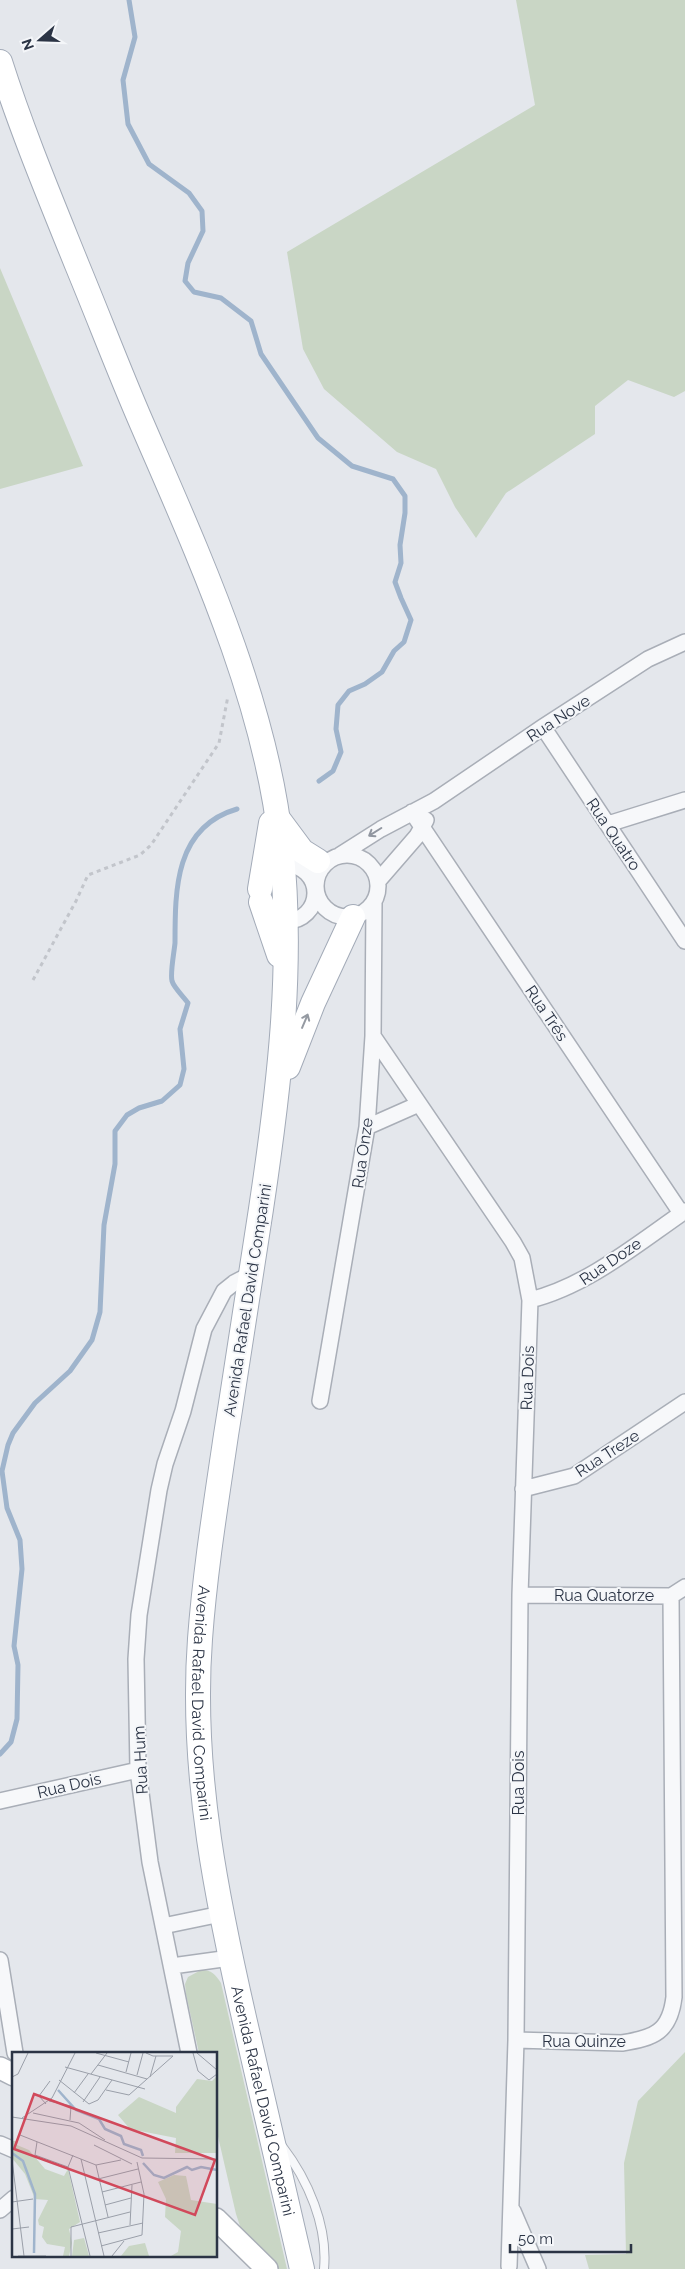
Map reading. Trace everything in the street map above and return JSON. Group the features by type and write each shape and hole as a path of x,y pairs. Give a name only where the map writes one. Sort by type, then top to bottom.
{"main road":[{"path":"0,62 48,193 141,422 177,502 240,666 289,866 296,917 286,976 277,1100"},
{"path":"276,810 296,844 329,859"},
{"path":"276,810 261,896 286,976"},
{"path":"277,1100 343,915"},
{"name":"Avenida Rafael David Comparini","path":"277,1100 208,1555 199,1646 199,1730 206,1812 230,1958 304,2264"}],"street":[{"name":"Rua Nove","path":"329,859 434,801 648,659 685,642"},
{"name":"Rua Quatro","path":"543,727 685,941"},
{"path":"608,824 685,800"},
{"path":"378,881 422,827 434,801"},
{"name":"Rua Três","path":"412,812 683,1212"},
{"path":"353,855 364,860 373,869 378,881 374,902 365,911 343,915 273,917 261,896 268,873 289,866 329,859 353,855"},
{"path":"296,917 312,906 317,876 329,859"},
{"path":"289,866 309,875 322,904 343,915"},
{"name":"Rua Onze","path":"320,1401 366,1127 373,1036 374,902"},
{"name":"Rua Dois","path":"373,1036 522,1258 530,1300 520,1595 516,2040 509,2266"},
{"path":"366,1127 419,1104"},
{"name":"Rua Doze","path":"530,1300 552,1294 580,1281 683,1212"},
{"name":"Rua Hum","path":"189,2052 150,1862 138,1770 136,1659 139,1615 154,1514 165,1464 183,1411 204,1329 224,1291 251,1274"},
{"name":"Rua Treze","path":"523,1489 574,1476 685,1402"},
{"name":"Rua Quatorze","path":"520,1595 671,1596 685,1587"},
{"name":"Rua Quinze","path":"516,2040 622,2043 654,2034 665,2025 672,2014 674,1997 671,1596"},
{"name":"Rua Dois","path":"0,1801 138,1770"},
{"path":"163,1926 222,1914"},
{"path":"172,1966 230,1958"},
{"path":"0,1960 15,2052"},
{"path":"0,2068 12,2074"},
{"path":"0,2144 12,2149"},
{"path":"0,2210 9,2205 12,2201"},
{"path":"511,2207 538,2269"},
{"path":"218,2221 267,2269"}],"lane":[{"path":"271,2133 289,2156 306,2187 322,2230 326,2247 324,2269"}],"path":[{"path":"33,980 76,902 88,875 132,858 146,850 196,780 219,743 228,699 240,666"}],"green space":[{"path":"516,0 685,0 685,391 674,397 628,380 595,406 595,434 506,493 476,538 455,507 436,469 397,452 324,389 303,349 287,252 535,105"},
{"path":"0,268 83,466 0,489"},
{"path":"201,1970 208,1971 213,1973 221,1983 287,2269 279,2269 251,2242 241,2229 218,2137 218,2052 199,2052 186,1994 185,1984 188,1977"},
{"path":"685,2052 685,2269 589,2269 585,2255 626,2254 624,2163 638,2101"}],"waterway":[{"path":"129,0 135,37 123,80 128,124 149,164 189,193 202,211 203,231 188,263 185,281 194,292 221,298 251,321 261,354 318,438 352,466 393,479 405,496 405,513 400,545 401,563 395,582 411,620 404,642 394,651 382,672 365,684 349,691 338,705 336,729 341,752 333,771 319,781"},
{"path":"0,1754 11,1742 17,1719 18,1665 14,1646 22,1569 20,1540 7,1508 2,1471 8,1445 13,1433 35,1403 70,1371 92,1340 100,1312 104,1225 115,1164 115,1131 127,1115 139,1108 162,1101 180,1085 184,1069 180,1029 188,1003 173,984 171,973 175,943 178,882 183,863 190,845 201,830 217,818 237,809"}]}
